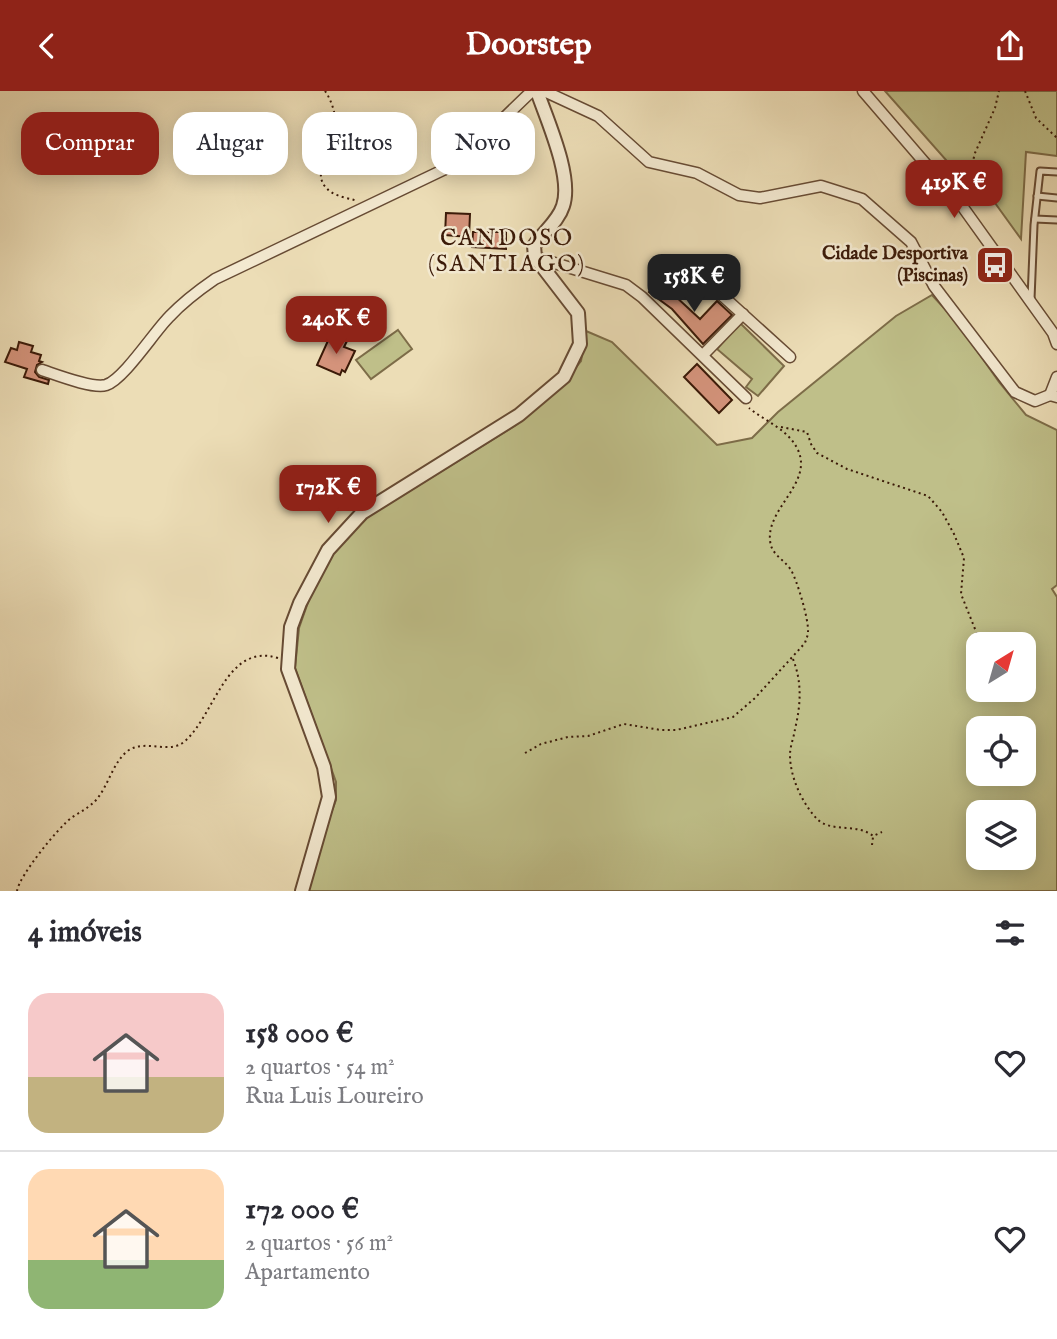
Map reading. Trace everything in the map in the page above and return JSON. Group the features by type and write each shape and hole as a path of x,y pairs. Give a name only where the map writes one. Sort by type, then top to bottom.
{"street":[{"path":"43,370 98,386 108,384 128,365 167,318 215,278 443,170 470,152 488,131 535,91 561,163 565,192 558,218 534,246 535,257 578,313 580,344 565,377 519,415 362,513 328,550 300,603 292,627 288,669 324,767 329,797 302,891"},
{"path":"544,91 598,116 649,162 697,173 739,195 760,198 821,186 862,198 911,242 934,286 1015,391 1035,401 1054,396 1057,377"},
{"path":"863,91 962,206 1053,333 1057,344"},
{"path":"535,257 626,285 704,355 746,398"},
{"path":"705,280 790,357"},
{"path":"704,355 743,314"}],"lane":[{"path":"1031,302 1040,171 1057,172"},
{"path":"1037,196 1057,198"},
{"path":"1035,219 1057,220"}],"path":[{"path":"325,91 335,115 334,136 320,175 332,193 368,205"},
{"path":"962,206 975,153 995,108 999,91"},
{"path":"1025,91 1036,118 1057,138"},
{"path":"746,398 747,406 761,419 780,427 807,432 817,453 847,469 928,496 942,512 964,558 961,594 976,632"},
{"path":"525,753 541,744 568,737 588,736 624,724 676,730 733,717 755,698 805,643 807,620 791,570 772,551 769,538 772,521 789,496 801,467 798,450 780,427"},
{"path":"17,891 28,868 70,819 95,801 108,783 117,762 128,751 142,745 172,747 184,743 211,706 226,677 238,665 254,657 269,655 289,661"},
{"path":"792,659 799,676 800,691 790,753 796,784 819,821 866,831 873,836"},
{"path":"873,836 882,832"},
{"path":"872,845 873,836"}],"green space":[{"path":"885,91 1057,91 1057,156 1026,152 1021,239 969,167 961,177"},
{"path":"932,295 956,321 1026,415 1057,430 1057,585 1052,589 1057,597 1057,891 306,891 315,856 336,800 336,782 295,668 299,628 312,591 336,548 369,516 516,425 559,388 581,361 586,331 612,342 717,445 752,438 778,412 896,316"},
{"path":"740,323 784,366 758,396 746,387 752,379 717,349"},
{"path":"398,330 412,349 371,379 356,360"}],"building":[{"path":"446,213 470,214 469,237 445,235"},
{"path":"473,232 506,232 506,249 472,247"},
{"path":"656,282 700,319 717,301 732,315 703,344 672,309 649,292"},
{"path":"331,334 347,341 344,347 355,351 345,372 342,370 340,375 317,365"},
{"path":"19,342 33,346 31,352 41,355 39,361 42,362 37,365 35,372 39,377 49,380 48,384 24,377 27,369 5,362 11,348 17,350"},
{"path":"697,364 732,400 719,413 684,377"}],"place":[{"name":"Cidade Desportiva (Piscinas)","path":"995,265"}],"district":[{"name":"CANDOSO (SANTIAGO)","path":"507,251"}]}
